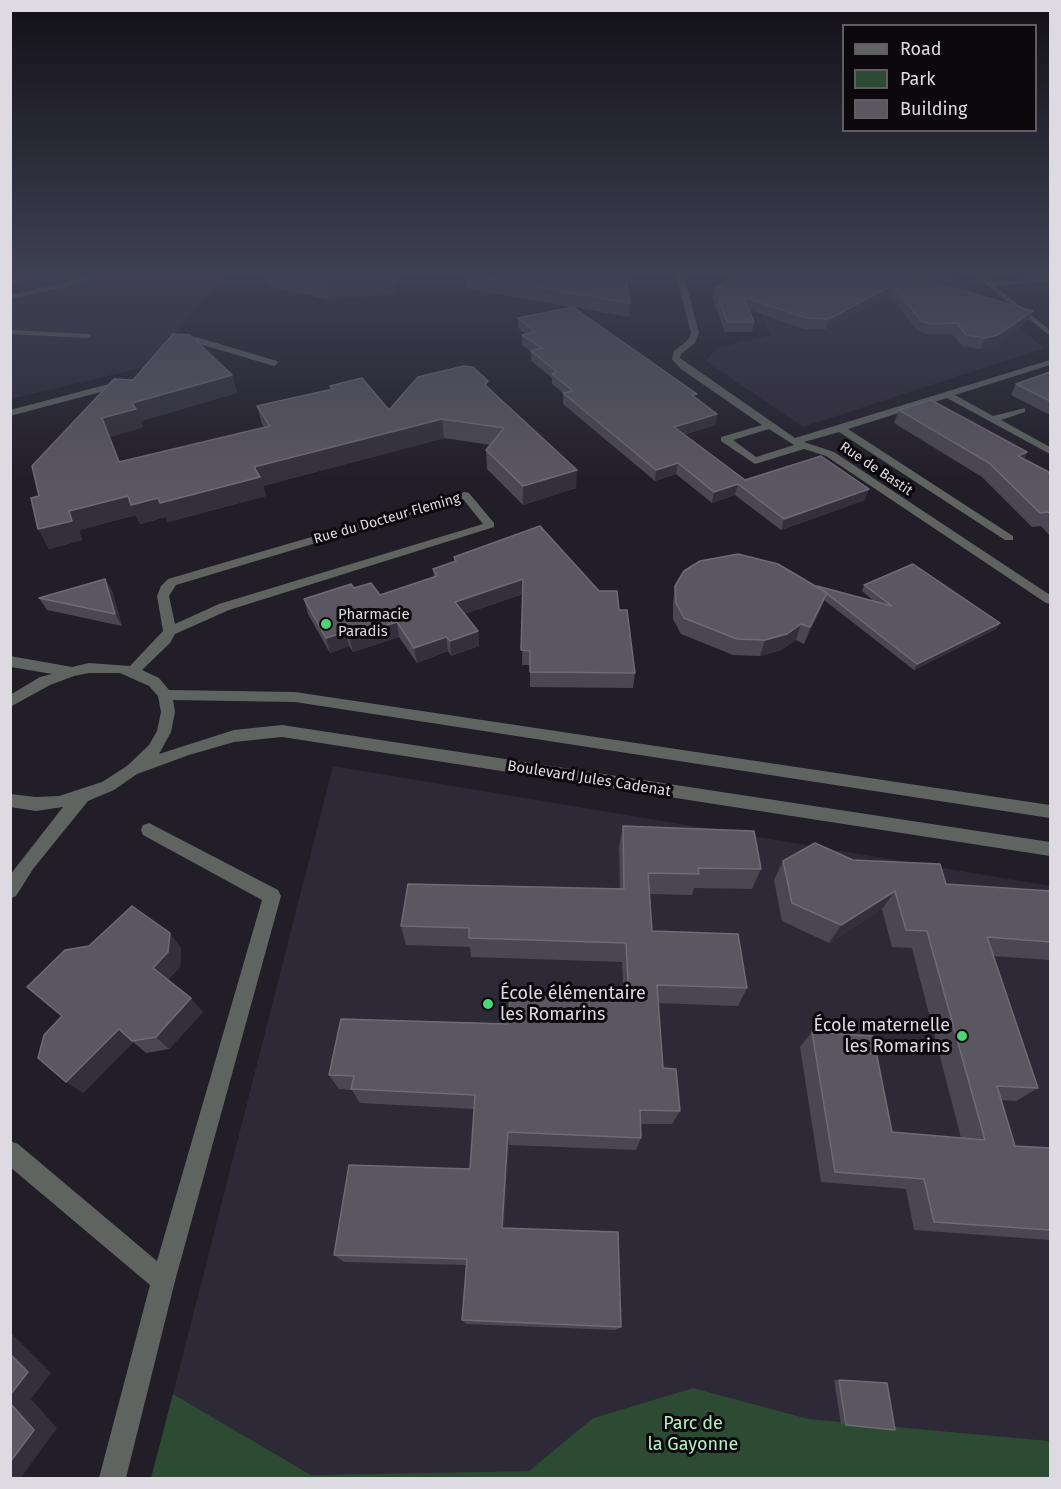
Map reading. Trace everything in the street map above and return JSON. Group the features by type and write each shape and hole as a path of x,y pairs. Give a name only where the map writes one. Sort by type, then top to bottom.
{"street":[{"path":"170,349 177,342 182,341"},
{"path":"201,341 274,363"},
{"name":"Rue de Bastit","path":"691,341 681,348 676,359 769,426 799,444 830,454 1050,600"},
{"path":"769,426 724,439 755,461 840,428 1050,362"},
{"path":"10,413 133,381"},
{"path":"947,394 1050,451"},
{"path":"993,419 1022,410"},
{"path":"840,428 1009,538"},
{"name":"Rue du Docteur Fleming","path":"133,671 165,640 170,631 224,607 490,525 465,495 172,582 165,589 163,597 170,631"},
{"path":"10,661 16,664 72,672"},
{"path":"10,702 45,681 72,672 105,667 133,671 154,682 165,695 168,712 164,732 154,749 132,770 108,786 59,802 36,804 10,800"},
{"path":"165,695 295,697 1050,812"},
{"name":"Boulevard Jules Cadenat","path":"132,770 184,750 234,736 282,731 1050,849"},
{"path":"10,891 27,864 82,796"},
{"path":"112,1479 163,1281 272,896 149,830"},
{"path":"10,1152 163,1281"}],"shaded area":[{"path":"11,341 168,341 145,367 11,399"},
{"path":"745,341 1036,341 1044,348 803,427 706,361 714,349"},
{"path":"333,766 1050,886 1050,1441 809,1419 693,1388 593,1418 530,1471 311,1475 173,1394"}],"green space":[{"name":"Parc de la Gayonne","path":"693,1388 809,1419 1050,1441 1050,1478 151,1478 173,1394 311,1475 529,1471 593,1418"}],"building":[{"path":"166,341 197,341 232,375 132,403 136,409 102,418 119,462 270,426 257,406 333,389 330,386 362,378 389,410 418,377 464,366 473,367 488,381 485,385 577,470 523,486 486,450 504,428 442,419 254,467 260,477 160,503 158,498 131,505 128,496 69,511 72,521 38,529 31,498 39,496 32,466 114,379 133,380"},
{"path":"532,341 622,341 697,394 692,395 717,414 674,427 745,480 821,456 869,489 784,519 738,484 714,492 678,463 656,470 563,393 573,391 552,374 557,372 531,351 542,348"},
{"path":"1050,372 1050,401 1016,384"},
{"path":"931,400 1027,452 1018,456 1047,471 1050,474 1050,514 1049,512 1040,513 989,463 899,410"},
{"path":"540,526 599,591 617,591 619,610 627,610 635,673 530,672 530,651 521,650 523,579 455,602 478,631 450,641 446,637 414,648 397,622 349,637 346,632 326,638 304,599 351,584 354,588 371,583 380,595 437,576 433,569 456,561 454,557"},
{"path":"738,554 778,564 827,593 810,627 801,624 787,634 765,640 737,639 684,618 676,603 675,586 684,571 700,561"},
{"path":"913,564 1000,623 917,664 817,586 892,606 864,585"},
{"path":"105,579 115,614 39,598"},
{"path":"623,826 754,831 761,869 698,868 699,874 648,873 652,931 738,934 747,988 657,985 663,1068 676,1069 680,1111 640,1110 641,1138 508,1132 502,1228 618,1232 621,1327 462,1320 467,1259 334,1255 349,1165 470,1169 475,1095 351,1089 354,1076 329,1075 341,1019 508,1024 510,996 629,1000 626,943 469,938 469,928 401,926 408,884 624,889"},
{"path":"815,843 853,860 940,864 946,884 1050,891 1050,942 987,937 1038,1088 997,1086 1015,1146 1050,1148 1050,1230 934,1222 924,1179 835,1172 812,1032 873,1036 892,1132 985,1140 927,931 906,930 895,891 841,925 792,903 783,861"},
{"path":"132,906 170,933 168,952 153,968 191,998 156,1037 132,1041 119,1029 66,1082 38,1058 44,1035 62,1016 27,987 65,950 89,946"},
{"path":"10,1354 28,1372 10,1395"},
{"path":"839,1380 887,1383 895,1430 846,1425"},
{"path":"10,1403 34,1430 10,1462"}],"place":[{"name":"Pharmacie Paradis","path":"326,624"},
{"name":"École élémentaire les Romarins","path":"488,1004"},
{"name":"École maternelle les Romarins","path":"962,1036"}]}
